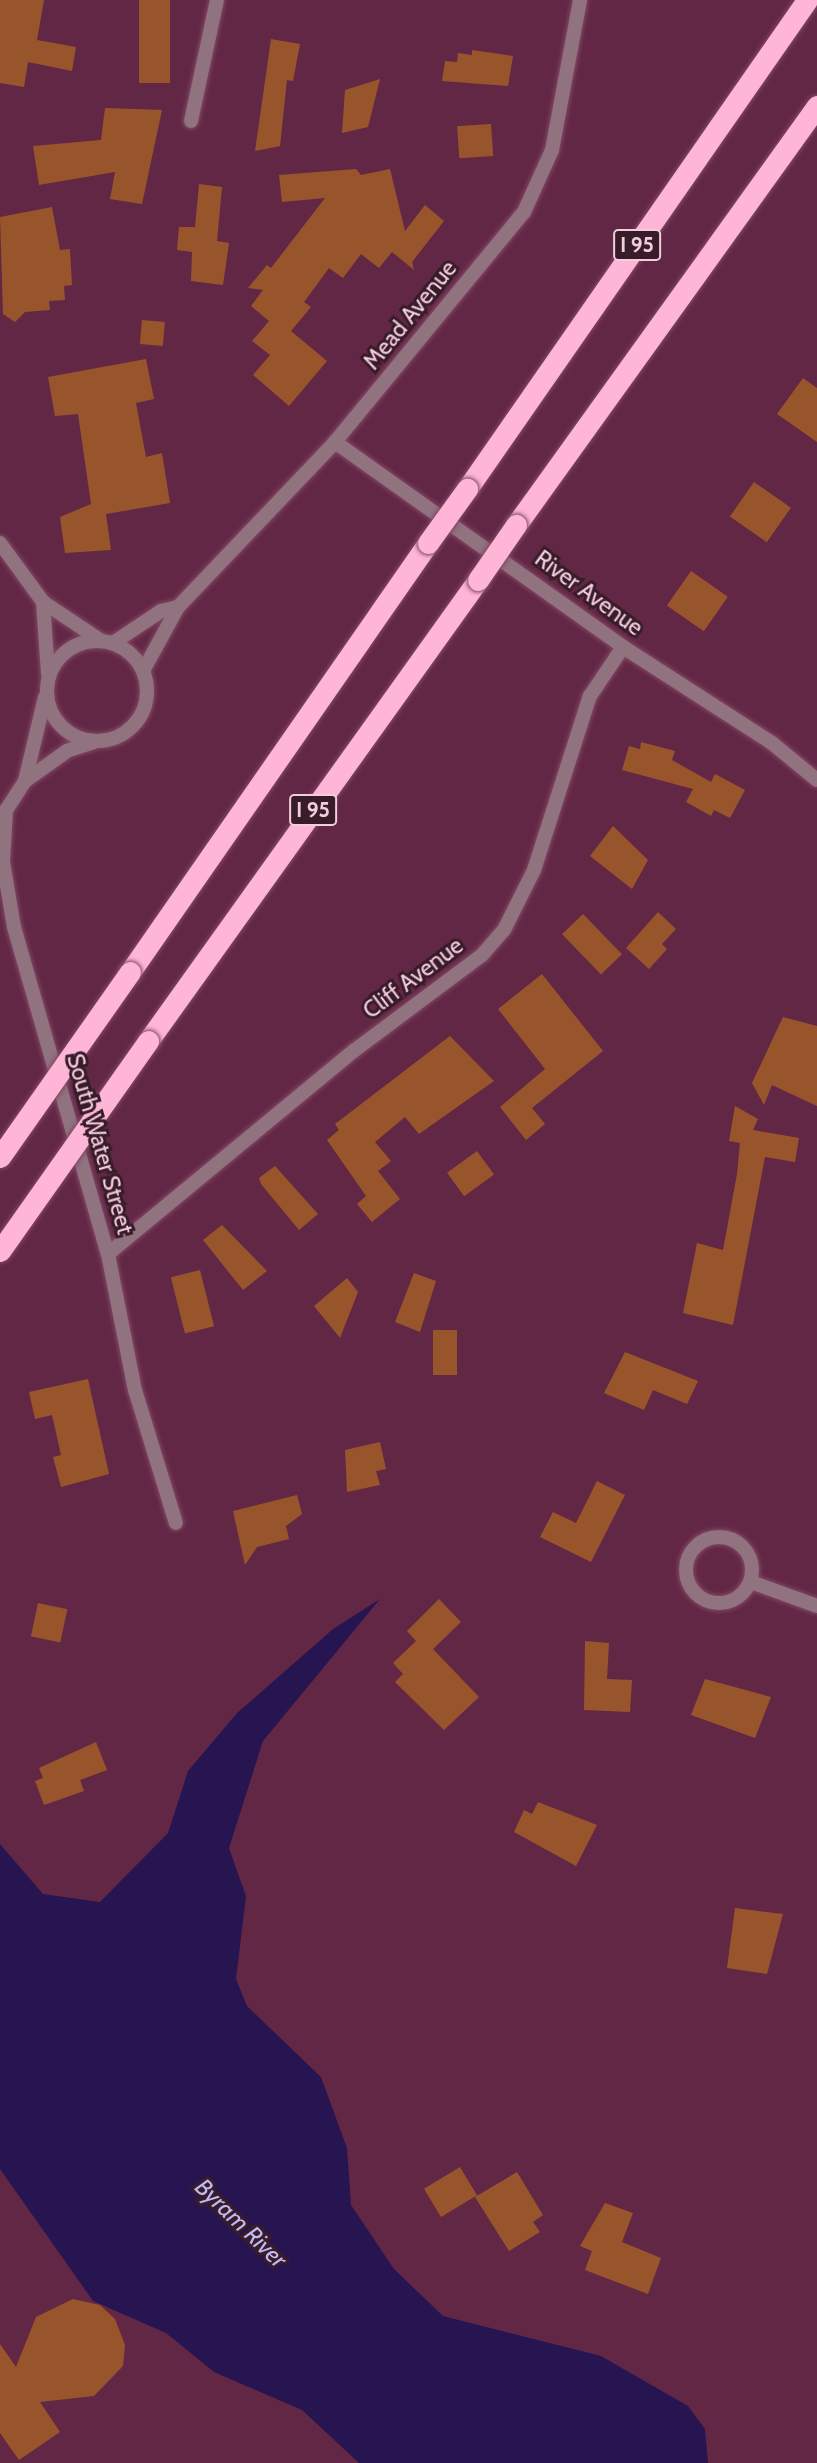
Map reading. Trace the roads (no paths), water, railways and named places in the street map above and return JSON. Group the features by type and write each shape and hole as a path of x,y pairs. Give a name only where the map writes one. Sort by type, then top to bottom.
{"highway":[{"name":"I 95","path":"0,1157 807,0"},
{"name":"I 95","path":"0,1251 817,106"}],"street":[{"path":"191,121 217,0"},
{"name":"Mead Avenue","path":"144,671 178,607 335,442 524,212 540,184 558,121 580,0"},
{"name":"River Avenue","path":"335,442 623,647 772,743 817,780"},
{"path":"0,543 43,603 107,642 144,671 146,700 134,726 122,735 94,742 61,727 46,694 48,675 43,603"},
{"name":"Mead Avenue","path":"107,642 161,611 178,607"},
{"path":"48,675 68,649 107,642"},
{"name":"Cliff Avenue","path":"108,1254 355,1050 482,955 504,930 534,870 590,696 623,647"},
{"name":"South Water Street","path":"26,781 46,694"},
{"name":"South Water Street","path":"94,742 67,751 26,781 6,810 2,828 6,893 108,1254 135,1390 176,1523"},
{"path":"708,1538 735,1539 750,1558 751,1581 731,1602 716,1604 690,1587 686,1560 708,1538"},
{"path":"751,1581 817,1606"}],"water":[{"name":"Byram River","path":"380,1599 263,1741 229,1848 246,1896 236,1979 247,2006 321,2077 347,2148 351,2205 394,2269 443,2316 601,2356 688,2406 705,2429 708,2463 359,2463 302,2410 214,2372 166,2333 93,2301 0,2169 0,1844 43,1894 100,1902 168,1833 188,1771 237,1713 333,1629"}]}
